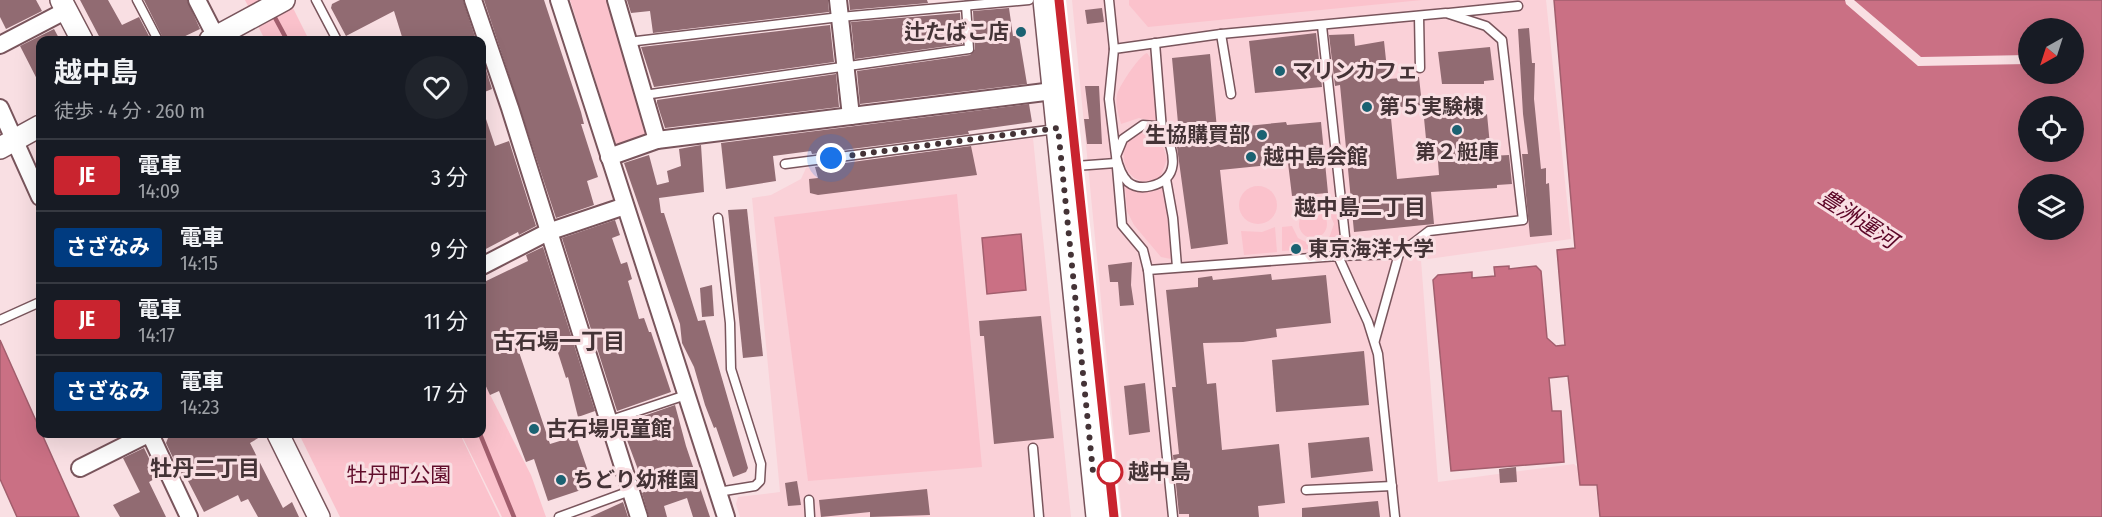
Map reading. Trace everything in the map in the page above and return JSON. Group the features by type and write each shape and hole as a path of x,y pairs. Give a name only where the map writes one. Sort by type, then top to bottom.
{"street":[{"path":"197,0 212,36"},
{"path":"219,36 284,0"},
{"path":"472,0 484,36"},
{"path":"559,0 726,517"},
{"path":"616,0 657,140"},
{"path":"838,0 851,116"},
{"path":"1044,0 1097,517"},
{"path":"0,45 64,5 80,36"},
{"path":"486,43 639,517"},
{"path":"609,157 657,140 1053,91"},
{"path":"0,108 7,144 36,191"},
{"path":"7,144 36,128"},
{"path":"486,264 548,232 625,206"},
{"path":"80,468 141,438"},
{"path":"151,438 189,517"},
{"path":"280,438 319,517"}],"lane":[{"path":"137,0 156,36"},
{"path":"316,0 335,36"},
{"path":"628,42 840,17 1029,0"},
{"path":"1109,0 1114,49 1109,99 1122,225 1143,250 1148,270 1173,517"},
{"path":"644,95 969,49 966,6"},
{"path":"1114,49 1221,34 1518,6"},
{"path":"1148,270 1343,255 1399,254 1429,231 1523,220 1502,40 1486,26 1446,13"},
{"path":"1419,16 1420,68"},
{"path":"1322,26 1343,255 1378,354 1395,517"},
{"path":"1221,34 1231,94"},
{"path":"1155,43 1162,130 1171,144 1173,158 1170,175 1166,179 1142,188 1129,183 1121,173 1116,159 1122,139 1132,130 1143,125 1162,130"},
{"path":"785,164 1058,128"},
{"path":"1062,168 1116,159"},
{"path":"1166,179 1177,267"},
{"path":"718,218 730,323 731,369 761,464 760,481 755,486 718,492"},
{"path":"1374,342 1399,254"},
{"path":"0,320 36,304"},
{"path":"608,421 686,395"},
{"path":"1033,448 1039,517"},
{"path":"1306,490 1392,486"},
{"path":"559,517 630,491"},
{"path":"809,500 810,517"}],"shaded area":[{"name":"東京海洋大学","path":"1072,0 1546,0 1571,239 1421,260 1438,482 1574,464 1596,486 1599,517 1122,517"},
{"path":"1033,138 1071,517 740,517 736,504 738,497 780,492 752,198 771,195 801,179 806,168"}],"green space":[{"path":"245,0 289,0 307,36 263,36"},
{"path":"570,0 608,0 648,136 616,145"},
{"path":"1129,0 1422,0 1148,27 1129,5"},
{"path":"1147,53 1154,63 1159,122 1139,118 1121,124 1116,102 1117,95 1135,65"},
{"path":"1142,130 1149,130 1160,137 1167,159 1160,178 1151,181 1136,179 1126,168 1124,160 1126,143"},
{"path":"1125,186 1145,192 1165,187 1171,259 1161,257 1134,225 1127,211"},
{"path":"1258,186 1271,192 1277,205 1271,218 1258,224 1245,218 1239,205 1245,192"},
{"path":"957,194 982,467 808,481 774,217"},
{"path":"1337,205 1341,246 1320,248 1320,243 1329,238 1334,224 1327,207"},
{"path":"1313,210 1323,214 1327,224 1323,234 1313,238 1303,234 1299,224 1303,214"},
{"path":"1292,226 1298,238 1310,244 1311,249 1282,251 1282,227"},
{"path":"1275,227 1277,252 1244,255 1241,231 1262,232"},
{"path":"486,387 531,475 546,517 502,517 463,438 486,438"},
{"name":"牡丹町公園","path":"301,438 462,438 500,517 340,517"}],"water":[{"name":"豊洲運河","path":"1554,0 2102,0 2102,517 1600,517 1597,485 1580,485 1568,376 1549,378 1552,411 1561,411 1564,462 1451,471 1433,280 1438,275 1472,272 1472,278 1495,276 1494,267 1509,266 1509,269 1536,266 1541,271 1547,338 1556,346 1565,345 1557,250 1575,248"},
{"path":"1021,234 1026,290 987,294 982,238"},
{"path":"0,340 36,421 36,438 44,438 79,517 17,517 0,479"}],"pier":[{"path":"1845,0 1854,0 1921,57 2018,55 2018,64 1918,66 1846,4"}],"building":[{"path":"0,0 36,0 42,11 6,29 0,17"},
{"path":"80,0 108,0 122,25 139,17 149,36 99,36"},
{"path":"144,0 187,0 200,29 185,36 162,36"},
{"path":"340,0 463,0 475,36 402,36 394,11 346,36 331,8 332,4"},
{"path":"484,0 544,0 581,112 584,124 581,124 598,177 587,181 594,205 556,218"},
{"path":"627,0 828,0 829,12 653,33 650,11 631,13"},
{"path":"849,0 927,0 928,3 850,10"},
{"path":"1009,8 1013,36 1019,36 1027,84 860,104 857,71 970,55 975,49 973,11"},
{"path":"1102,8 1104,22 1087,24 1085,10"},
{"path":"960,13 962,44 855,59 851,22"},
{"path":"830,25 834,62 654,87 641,47"},
{"path":"1529,28 1532,63 1535,63 1534,99 1541,169 1546,168 1546,184 1549,183 1552,235 1530,237 1522,154 1528,154 1518,29"},
{"path":"54,29 58,36 40,36"},
{"path":"1316,33 1322,87 1255,93 1249,41"},
{"path":"1354,34 1355,46 1384,41 1388,79 1419,77 1422,105 1390,108 1397,179 1439,175 1437,148 1427,149 1423,108 1464,103 1466,116 1487,114 1491,156 1509,155 1512,184 1497,185 1497,188 1431,192 1434,224 1354,232 1340,85 1335,86 1329,35"},
{"path":"36,38 36,77 20,46"},
{"path":"1490,47 1494,80 1484,81 1484,84 1442,84 1438,52"},
{"name":"越中島会館","path":"1210,54 1217,129 1286,122 1287,125 1321,122 1328,193 1292,196 1288,163 1220,170 1228,244 1191,249 1177,147 1176,134 1179,134 1172,58"},
{"path":"486,70 492,89 486,91"},
{"path":"836,74 839,107 665,128 657,103 657,100"},
{"path":"1085,86 1099,86 1102,144 1087,144 1084,119 1089,119"},
{"path":"1029,104 1032,122 968,131 969,134 812,154 811,151 773,156 776,181 726,189 721,143"},
{"path":"486,119 495,146 509,141 536,226 519,235 518,232 486,249"},
{"path":"701,145 704,192 659,198 661,213 664,213 698,321 705,320 748,468 746,472 733,477 716,427 714,428 705,405 694,367 682,343 680,324 624,163 649,155 657,185 669,182 667,171 681,166 679,149"},
{"path":"971,146 977,175 818,195 810,193 809,179 818,178 815,167"},
{"path":"747,209 763,356 743,358 728,210"},
{"path":"615,220 620,235 612,238 621,264 627,262 632,279 628,281 639,319 644,318 651,332 671,392 617,411 562,238"},
{"path":"543,247 595,411 578,417 568,377 566,378 553,337 519,352 550,444 576,436 593,486 548,501 534,459 526,462 499,391 490,395 486,386 486,281 528,261 526,255"},
{"path":"1132,262 1131,285 1134,305 1120,306 1118,282 1110,282 1108,265"},
{"path":"1271,274 1272,280 1326,275 1331,323 1276,329 1277,337 1243,342 1203,343 1207,384 1216,383 1222,450 1279,444 1285,503 1258,506 1259,517 1189,517 1189,514 1179,514 1173,455 1179,454 1172,387 1176,387 1166,290 1198,287 1198,278 1212,276 1213,280"},
{"path":"712,285 714,316 702,317 700,288"},
{"path":"1041,316 1054,438 994,444 984,336 980,336 979,321"},
{"path":"1364,351 1369,405 1276,412 1272,360"},
{"path":"1145,383 1150,432 1129,435 1124,386"},
{"path":"675,405 710,517 693,517 687,498 664,506 667,517 649,517 642,493 646,491 621,424"},
{"path":"1369,437 1373,471 1311,478 1308,443"},
{"path":"168,438 258,438 250,443 283,508 292,502 299,517 258,517 248,499 241,502 238,495 204,512 186,477 183,479 166,443"},
{"path":"144,448 158,477 149,482 166,517 120,517 113,505 140,492 123,458"},
{"path":"1516,467 1517,482 1500,483 1499,469"},
{"path":"797,481 801,505 788,506 785,483"},
{"path":"927,489 930,515 870,517 870,512 821,517 819,500"},
{"path":"1378,501 1380,517 1302,517 1302,508"},
{"path":"623,502 628,517 590,517"}],"waterway":[{"path":"273,14 285,36"},
{"path":"482,438 514,517"}],"train":[{"name":"JE","path":"1059,0 1114,517"}],"place":[{"name":"辻たばこ店","path":"1021,32"},
{"name":"マリンカフェ","path":"1280,71"},
{"name":"第５実験棟","path":"1367,107"},
{"name":"第２艇庫","path":"1457,130"},
{"name":"生協購買部","path":"1262,135"},
{"name":"越中島会館","path":"1251,157"},
{"name":"東京海洋大学","path":"1296,249"},
{"name":"古石場児童館","path":"534,429"},
{"name":"越中島","path":"1110,472"},
{"name":"ちどり幼稚園","path":"561,480"}],"district":[{"name":"越中島二丁目","path":"1360,207"},
{"name":"古石場一丁目","path":"559,341"},
{"name":"牡丹二丁目","path":"205,468"}],"route":[{"path":"831,158 1058,128 1093,472 1110,472"}]}
